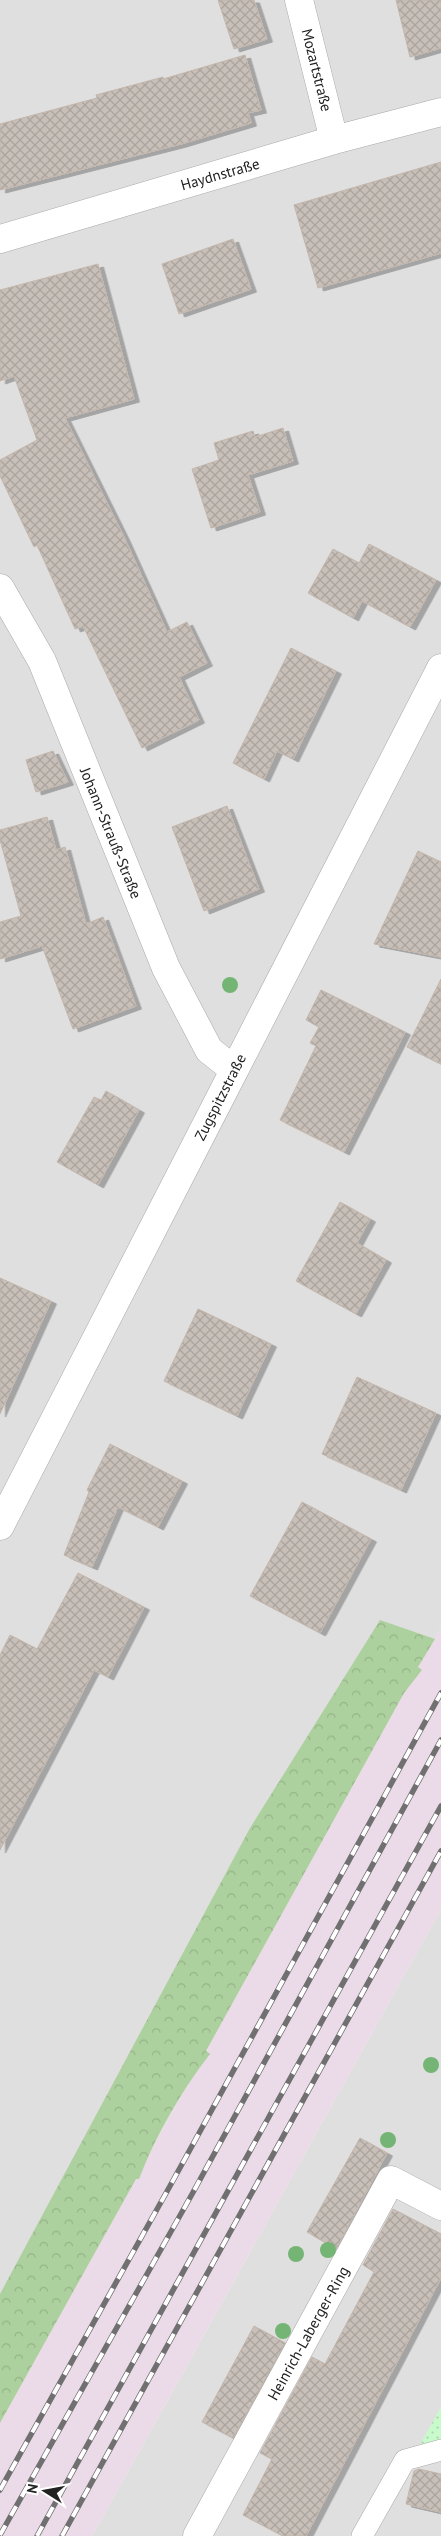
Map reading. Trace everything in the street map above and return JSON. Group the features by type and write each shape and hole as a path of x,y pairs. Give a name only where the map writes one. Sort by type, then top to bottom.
{"street":[{"name":"Mozartstraße","path":"299,0 334,140"},
{"name":"Haydnstraße","path":"0,239 334,140 441,112"},
{"name":"Johann-Strauß-Straße","path":"0,588 42,661 166,968 209,1050 233,1069"},
{"name":"Zugspitzstraße","path":"0,1526 233,1069 441,668"},
{"name":"Heinrich-Laberger-Ring","path":"197,2536 391,2180 441,2206"}],"lane":[{"path":"362,2536 405,2460 441,2450"}],"shaded area":[{"path":"0,0 441,0 441,1628 0,2423"},
{"path":"441,1628 441,1909 92,2536 0,2536 0,2423 136,2178 139,2178 147,2158 193,2075 209,2054 205,2052 404,1693 421,1670 418,1668"},
{"path":"441,1909 441,2536 92,2536 214,2317"}],"green space":[{"path":"380,1620 435,1639 418,1667 422,1670 404,1693 206,2051 210,2054 170,2114 153,2146 139,2179 136,2179 0,2423 0,2294 250,1828"},
{"path":"441,2407 441,2445 416,2452"}],"building":[{"path":"218,0 254,0 267,39 234,49"},
{"path":"396,0 441,0 441,48 410,57"},
{"path":"245,55 261,110 248,113 251,123 181,144 0,190 0,124 97,98 96,95 163,77 163,79"},
{"path":"441,162 441,253 318,288 294,205"},
{"path":"233,239 251,289 179,314 162,264"},
{"path":"98,264 134,399 65,418 124,537 167,632 187,622 207,663 179,677 199,720 142,748 83,626 75,629 37,545 34,547 0,476 0,460 37,440 14,376 0,381 0,290"},
{"path":"283,428 293,461 248,475 260,512 211,528 192,469 219,460 214,443 253,431 255,437"},
{"path":"369,544 436,580 410,627 362,601 353,618 308,593 333,549 359,563"},
{"path":"291,648 336,671 293,759 277,751 264,779 233,763"},
{"path":"53,751 68,782 36,792 26,760"},
{"path":"227,806 259,889 204,911 172,827"},
{"path":"47,817 56,850 65,847 86,924 103,917 136,1006 73,1029 42,946 0,959 0,922 21,916 0,840 0,830"},
{"path":"418,851 441,862 441,957 374,944"},
{"path":"441,979 441,1064 407,1047"},
{"path":"321,990 405,1032 344,1152 280,1120 316,1046 310,1043 319,1027 306,1020"},
{"path":"106,1091 139,1110 98,1185 57,1162 94,1097 101,1100"},
{"path":"340,1202 370,1219 357,1243 386,1260 356,1314 296,1281"},
{"path":"0,1278 51,1301 0,1414"},
{"path":"198,1309 271,1344 237,1416 164,1381"},
{"path":"357,1377 436,1413 401,1490 322,1454"},
{"path":"110,1444 182,1481 158,1527 118,1507 92,1567 64,1555 89,1492 87,1490"},
{"path":"302,1502 371,1539 320,1633 250,1596"},
{"path":"78,1573 144,1607 108,1677 94,1670 0,1850 0,1655 10,1635 37,1649"},
{"path":"360,2138 387,2153 336,2249 307,2232"},
{"path":"393,2209 441,2234 441,2278 306,2536 283,2536 243,2515 272,2459 260,2453 312,2357 325,2364 374,2272 363,2265"},
{"path":"254,2326 285,2343 233,2438 202,2422"},
{"path":"419,2469 441,2474 441,2512 406,2504 414,2471"}],"railway":[{"path":"0,2490 170,2186 441,1693"},
{"path":"0,2535 191,2196 441,1740"},
{"path":"37,2536 441,1806"},
{"path":"62,2536 441,1851"}]}
